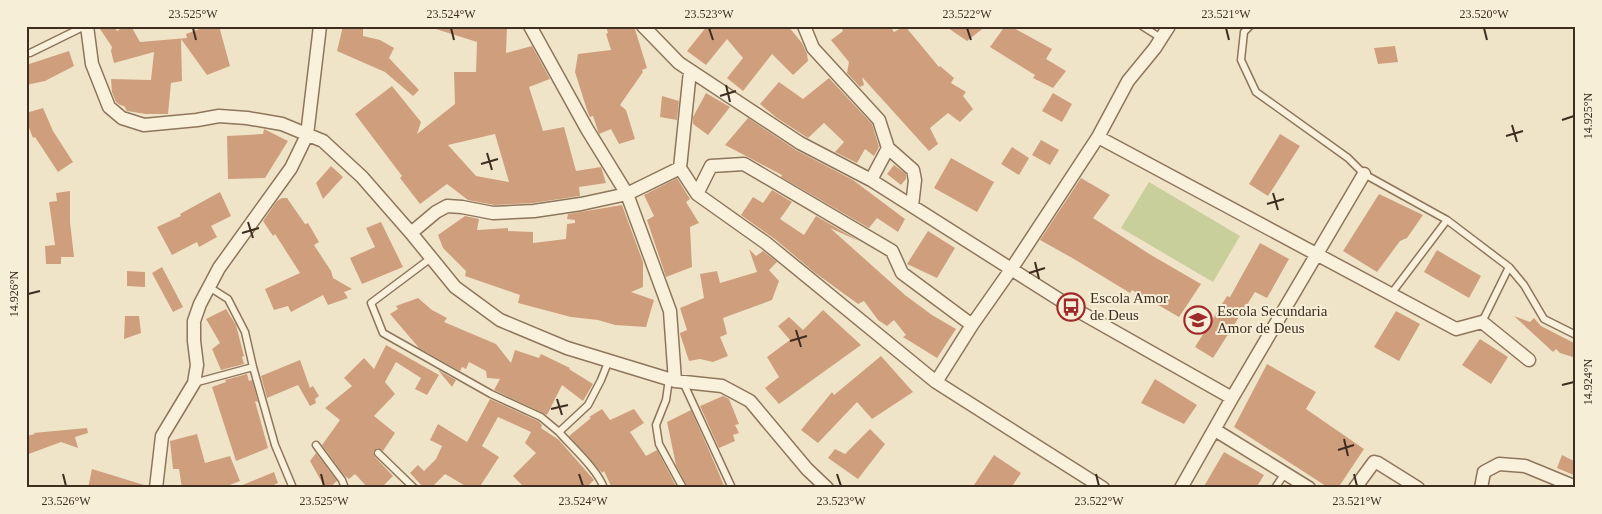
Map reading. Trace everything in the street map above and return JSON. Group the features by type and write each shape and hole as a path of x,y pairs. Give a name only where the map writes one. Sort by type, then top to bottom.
{"street":[{"path":"86,26 92,64 109,107 122,118 144,125 219,116 247,118 282,124 323,141 362,177 455,287 500,320 567,348 676,381 722,386 750,401 807,469 827,488"},
{"path":"156,488 162,436 194,383 197,365 194,321 200,304 219,268 290,168 307,135 320,26"},
{"path":"530,26 587,129 627,194 670,311 676,381"},
{"path":"643,26 679,63 800,142 871,180 1071,306 1232,398"},
{"path":"804,26 813,48 879,120 888,148 913,170 915,180 912,206"},
{"path":"936,382 1098,137 1128,81 1162,38 1169,26"},
{"path":"690,71 680,168 697,194 766,243 936,382 1103,488"},
{"path":"1098,137 1456,329 1482,322 1529,360"},
{"path":"871,180 888,148"},
{"path":"697,194 711,166 744,164 892,251 902,274 972,325"},
{"path":"411,233 436,212 447,206 462,207 493,214 534,211 581,204 627,194 680,168"},
{"path":"1182,488 1232,398 1364,174"},
{"path":"1215,430 1309,488"},
{"path":"1355,488 1374,462 1418,488"},
{"path":"1481,488 1484,472 1499,464 1525,466 1576,487"}],"lane":[{"path":"26,53 30,53 86,26"},
{"path":"1142,26 1162,38"},
{"path":"1250,26 1244,32 1241,60 1256,92 1348,158 1364,174 1446,220 1509,267 1524,285 1544,319 1576,335"},
{"path":"1391,294 1446,220"},
{"path":"431,258 371,303 383,333 491,394 541,417 559,432 590,467 602,482 604,488"},
{"path":"1482,322 1509,267"},
{"path":"209,287 228,299 245,332 275,445 292,488"},
{"path":"559,432 588,405 609,360"},
{"path":"194,383 253,367"},
{"path":"676,381 656,425 659,444 683,488"},
{"path":"676,381 732,488"},
{"path":"316,445 342,480 345,488"},
{"path":"378,453 414,488"},
{"path":"1275,488 1285,473"}],"green space":[{"path":"1149,182 1240,236 1213,282 1121,228"}],"building":[{"path":"98,26 114,26 117,31 125,26 131,26 140,42 187,38 186,34 208,26 219,26 230,66 207,75 181,39 182,81 171,83 168,114 146,114 127,111 124,106 116,102 112,92 111,79 151,80 154,52 114,63 112,47"},
{"path":"343,26 363,26 363,36 380,40 394,48 389,58 419,90 413,96 385,72 337,51"},
{"path":"436,26 507,26 506,53 532,46 550,79 529,87 543,131 564,127 576,171 601,167 606,183 579,187 580,196 533,203 494,205 468,200 447,184 420,204 400,178 402,176 355,114 392,86 421,122 417,134 455,104 454,72 476,72 477,42 436,29","holes":["495,134 509,182 476,176 448,145"]},
{"path":"606,26 634,26 647,68 642,70 643,72 620,105 626,110 635,139 619,144 611,129 599,134 593,116 590,117 588,113 575,72 578,54 611,50 606,34 608,33"},
{"path":"707,26 788,26 802,43 808,61 793,75 772,54 743,91 727,78 743,58 727,39 706,65 687,51"},
{"path":"840,26 890,26 894,32 905,26 939,67 954,78 951,83 966,92 963,96 973,109 960,122 948,113 930,128 938,144 929,151 862,77 864,85 860,87 847,73 849,62 831,40 843,31"},
{"path":"945,26 986,26 967,41"},
{"path":"1005,26 1010,26 1052,49 1046,59 1066,71 1053,88 1033,78 1035,75 990,47"},
{"path":"1395,46 1398,62 1378,64 1374,48"},
{"path":"69,51 74,66 45,81 26,85 26,65"},
{"path":"829,78 872,124 879,147 874,156 865,149 857,163 835,152 844,142 824,123 808,138 777,118 760,104 779,82 803,99"},
{"path":"706,93 730,107 708,135 693,124 693,117"},
{"path":"1053,93 1072,104 1062,122 1042,111"},
{"path":"662,96 679,101 677,120 660,117"},
{"path":"43,108 53,131 73,162 58,172 35,137 33,138 26,120 26,113"},
{"path":"748,118 796,150 853,180 905,219 898,232 877,218 869,228 781,177 782,175 725,145"},
{"path":"264,129 288,141 265,178 228,179 227,136 263,134"},
{"path":"1280,134 1300,146 1268,196 1249,184"},
{"path":"1041,140 1059,150 1050,165 1032,155"},
{"path":"1012,147 1029,158 1019,175 1001,164"},
{"path":"951,158 994,182 977,212 934,188"},
{"path":"894,165 906,174 906,179 901,185 887,174"},
{"path":"331,166 343,177 323,199 316,183"},
{"path":"677,178 690,199 686,202 699,223 690,227 692,267 666,277 647,220 654,216 644,195"},
{"path":"1081,178 1110,195 1093,218 1201,284 1179,317 1132,290 1130,293 1040,240"},
{"path":"772,190 792,202 780,219 804,235 816,216 859,241 830,228 905,295 932,315 956,329 937,358 903,337 906,335 894,320 887,326 878,320 864,301 858,304 741,215 753,197 763,203"},
{"path":"70,191 70,222 74,257 61,257 61,264 46,264 45,246 55,245 49,202 57,201 56,193"},
{"path":"220,192 231,216 211,226 217,237 199,247 197,242 172,255 157,227 181,216 180,214"},
{"path":"1379,194 1423,215 1407,238 1400,241 1377,272 1343,251"},
{"path":"287,198 305,224 308,223 319,242 314,245 331,271 333,278 352,289 344,292 348,298 328,305 323,295 291,312 288,306 274,310 265,289 300,273 275,234 273,236 263,221 277,201"},
{"path":"622,205 643,262 643,287 631,292 654,300 646,327 615,325 598,320 571,317 518,303 520,295 465,276 466,271 443,248 438,235 465,216 479,219 477,230 508,228 508,231 533,232 533,243 566,239 567,224 575,223 575,220 567,219 568,214"},
{"path":"381,222 403,267 362,284 350,258 375,247 366,228"},
{"path":"928,231 955,248 937,278 907,264"},
{"path":"1260,243 1289,259 1267,298 1255,292 1213,358 1195,347 1227,296 1230,297"},
{"path":"749,249 756,256 763,251 777,262 769,270 779,281 772,300 723,318 727,334 720,337 728,356 713,362 700,359 689,361 680,334 687,330 680,308 704,298 700,274 717,271 720,283 757,272"},
{"path":"1437,250 1481,276 1469,298 1424,272"},
{"path":"162,267 183,307 173,312 152,273"},
{"path":"127,271 145,272 145,287 127,286"},
{"path":"418,298 432,310 447,318 444,322 496,344 511,363 515,350 539,358 541,354 570,368 593,384 583,401 562,385 547,415 494,390 500,379 487,378 486,371 469,362 466,369 462,367 460,371 419,348 390,314 398,309 396,306"},
{"path":"226,309 236,325 244,356 242,357 244,364 221,370 212,349 220,343 206,319"},
{"path":"823,310 861,345 779,404 765,388 779,377 767,357 790,340 778,326 789,317 803,330"},
{"path":"1396,311 1420,324 1399,361 1374,347"},
{"path":"125,316 139,316 141,333 124,339"},
{"path":"1514,316 1530,322 1534,318 1541,326 1576,344 1576,358 1560,353 1556,349 1553,352"},
{"path":"1480,339 1508,357 1491,384 1462,365"},
{"path":"386,345 439,375 427,395 415,389 421,378 396,362 385,382 395,394 374,416 395,433 383,451 377,448 373,452 375,457 393,476 381,488 368,488 355,474 349,479 344,475 322,445 340,420 325,408 352,386 344,378 364,358 374,369"},
{"path":"881,356 913,392 872,419 857,402 818,443 801,430 832,392 834,395"},
{"path":"300,360 310,388 313,386 319,396 315,399 316,403 310,406 298,385 267,398 261,376"},
{"path":"1267,364 1316,392 1306,409 1364,449 1338,488 1329,488 1234,427"},
{"path":"438,370 456,380 452,387"},
{"path":"247,374 249,381 252,380 258,402 255,401 268,448 236,461 212,387 226,382 225,380"},
{"path":"1155,379 1197,405 1184,424 1141,403"},
{"path":"723,396 729,399 739,424 735,425 739,433 733,435 735,441 719,448 700,406"},
{"path":"490,399 538,421 542,425 541,428 559,440 594,480 586,488 525,488 513,476 536,453 525,443 531,432 498,417 482,446 499,457 479,488 469,488 445,474 431,488 424,488 410,473 418,465 424,471 436,459 442,446 430,440 438,424 467,442"},
{"path":"602,409 610,420 634,409 644,423 630,432 646,456 657,450 677,488 612,488 604,471 602,473 569,436 591,418 589,417"},
{"path":"691,410 725,488 688,488 676,465 667,422"},
{"path":"87,428 88,433 75,437 78,448 61,442 26,455 26,436 35,434 33,433"},
{"path":"870,429 885,444 858,479 828,458 835,449 845,454"},
{"path":"197,434 205,463 230,456 240,481 222,488 182,488 179,469 173,469 170,441"},
{"path":"1224,452 1264,475 1256,488 1203,488"},
{"path":"316,453 337,481 329,488 325,488 310,461"},
{"path":"994,455 1021,473 1011,488 972,488"},
{"path":"1562,455 1576,462 1576,476 1557,468"},
{"path":"92,469 144,485 143,488 88,488"},
{"path":"274,472 278,483 268,488 235,488"}],"place":[{"name":"Escola Amor de Deus","path":"1071,307"},
{"name":"Escola Secundaria Amor de Deus","path":"1198,320"}]}
